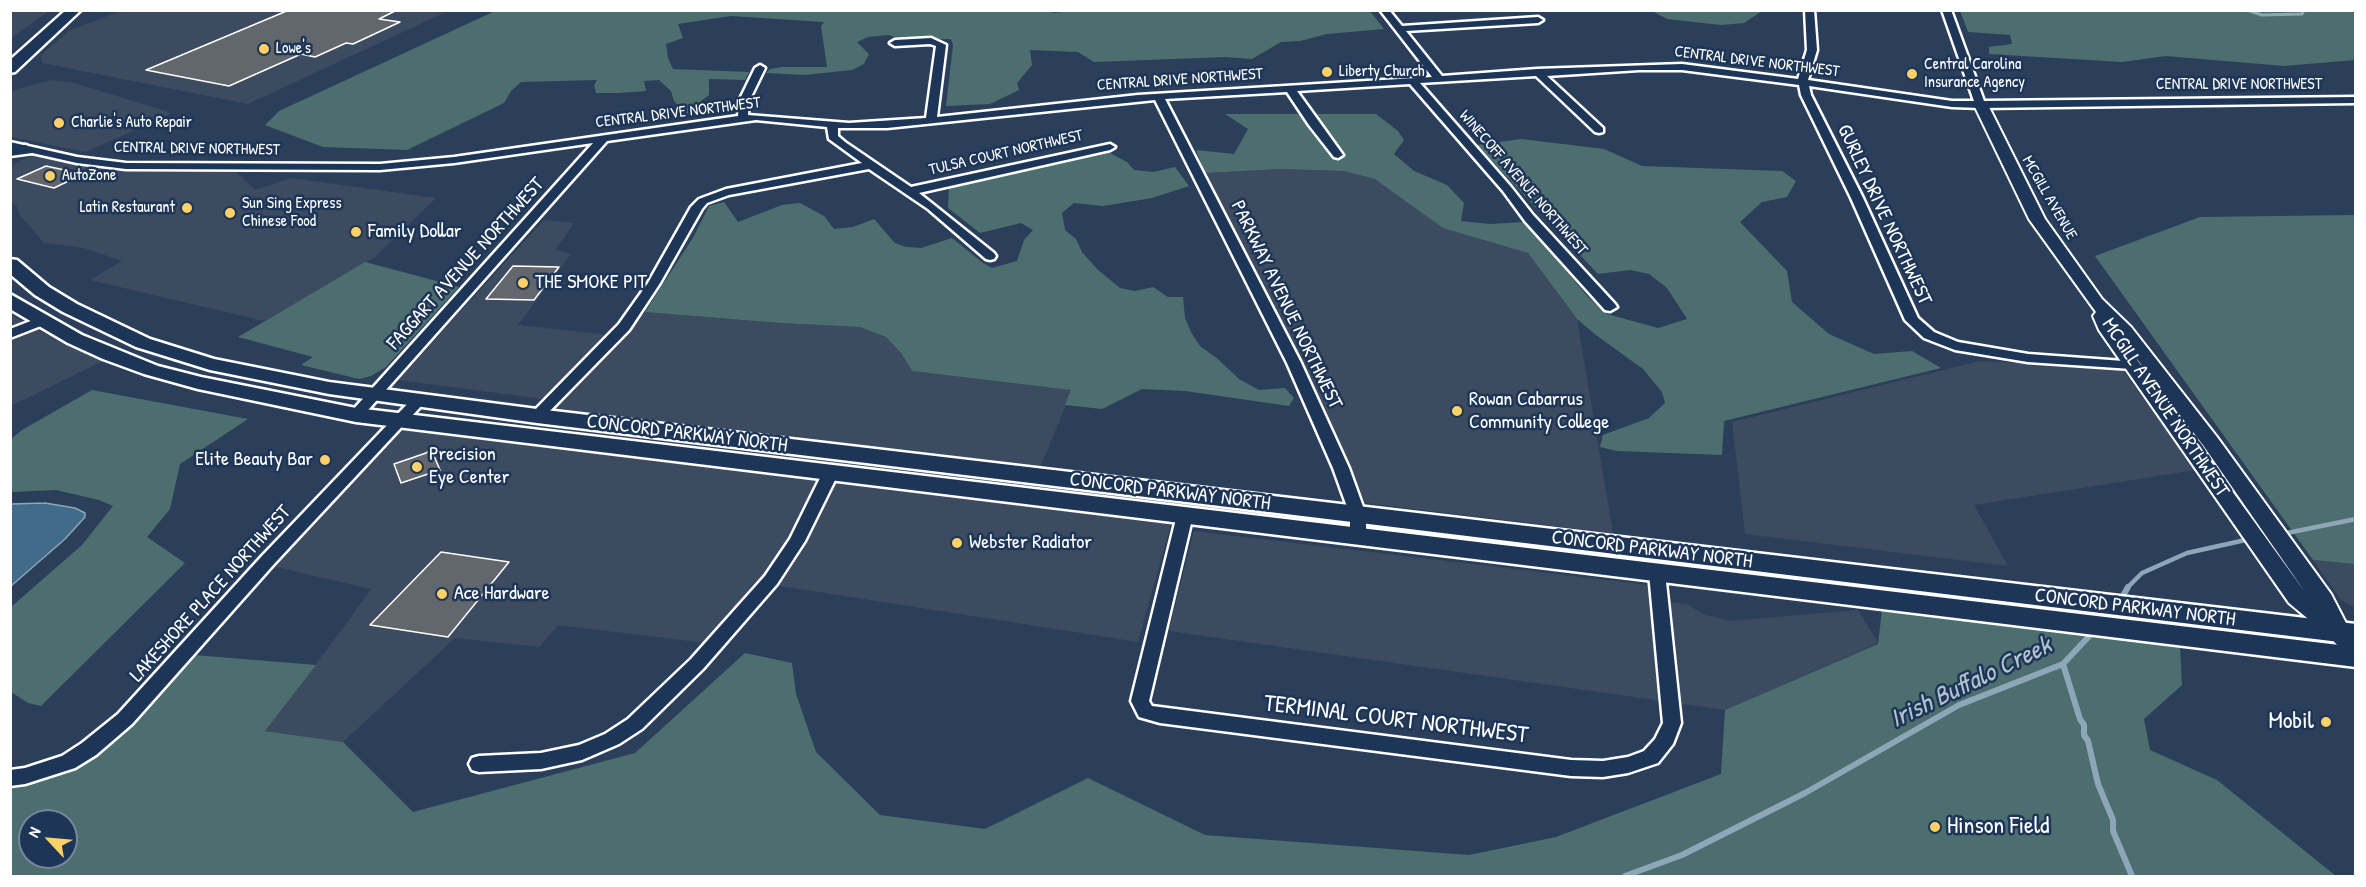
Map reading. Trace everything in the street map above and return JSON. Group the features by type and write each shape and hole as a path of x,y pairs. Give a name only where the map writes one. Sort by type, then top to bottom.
{"highway":[{"path":"24,36 57,10"},
{"path":"10,69 75,10"},
{"name":"CONCORD PARKWAY NORTH","path":"10,264 42,291 66,306 143,343 195,360 245,372 374,395 537,416 769,454 831,472 1185,515 1358,526 1657,573 1990,613 2173,624 2350,639"},
{"name":"CONCORD PARKWAY NORTH","path":"10,300 37,318 110,355 151,370 220,388 356,415 399,421 769,454 1358,526 2029,595 2355,657"},
{"path":"37,318 66,306"},
{"path":"1708,579 1708,572 1716,569 1884,588 1970,588"}],"main road":[{"name":"MCGILL AVENUE","path":"1980,105 2037,219 2096,303"},
{"name":"MCGILL AVENUE NORTHWEST","path":"2096,303 2108,330 2144,383 2297,597 2350,639"},
{"name":"MCGILL AVENUE NORTHWEST","path":"2096,303 2125,331 2210,441 2350,639"},
{"path":"2144,383 2162,393 2231,473"}],"street":[{"path":"1384,10 1438,78"},
{"path":"1803,83 1812,50 1809,10"},
{"path":"1946,10 1980,105"},
{"path":"1399,29 1538,21"},
{"path":"895,43 931,41 941,45 931,120"},
{"name":"CENTRAL DRIVE NORTHWEST","path":"16,149 81,161 156,167 380,166 454,160 743,118 769,117 866,126 1159,97 1537,72 1682,67 1926,101 1980,105 2355,100"},
{"path":"743,118 744,101 760,68"},
{"path":"1537,72 1599,130"},
{"name":"WINECOFF AVENUE NORTHWEST","path":"1412,80 1508,189 1529,218 1610,307"},
{"name":"GURLEY DRIVE NORTHWEST","path":"1803,83 1809,102 1857,198 1912,320 1919,327 1955,346 1997,355 2132,365"},
{"path":"1290,88 1338,155"},
{"name":"PARKWAY AVENUE NORTHWEST","path":"1159,97 1294,363 1341,468 1358,526"},
{"path":"832,124 833,137 932,207 990,256"},
{"name":"FAGGART AVENUE NORTHWEST","path":"356,415 604,138"},
{"name":"TULSA COURT NORTHWEST","path":"910,191 1110,147"},
{"path":"537,416 624,327 654,283 697,207 714,195 871,165"},
{"path":"10,334 37,318"},
{"name":"LAKESHORE PLACE NORTHWEST","path":"10,778 33,774 68,762 89,749 126,719 268,560 418,401"},
{"path":"478,764 541,761 582,752 612,739 635,724 697,664 771,580 797,541 831,472"},
{"name":"TERMINAL COURT NORTHWEST","path":"1185,515 1140,701 1146,712 1160,716 1571,768 1603,769 1628,765 1651,757 1663,744 1672,723 1657,573"}],"shaded area":[{"path":"11,10 49,10 49,11 11,38"},
{"path":"120,11 448,11 248,104 42,63 41,55 69,31"},
{"path":"51,80 71,82 172,113 86,152 11,137 11,94 14,90"},
{"path":"32,155 122,168 234,170 255,190 291,178 436,198 375,257 264,321 90,280 122,261 84,248 44,243 19,214 17,206 11,202 11,166"},
{"name":"Rowan Cabarrus Community College","path":"1279,169 1345,171 1375,179 1477,238 1528,253 1577,319 1613,533 1366,503 1205,173"},
{"path":"544,220 574,223 555,250 571,254 518,325 610,335 543,399 398,380"},
{"path":"645,312 860,327 886,337 901,353 912,371 1072,390 1040,468 905,449 881,488 1171,524 1138,642 755,582 706,643 558,625 539,647 455,638 343,742 265,731 371,589 272,566 396,434 405,430 777,473 801,437 557,410 553,407"},
{"path":"11,314 25,324 103,361 11,406"},
{"path":"1980,361 2121,368 2196,470 1974,505 2008,566 1745,534 1732,422"},
{"path":"45,503 75,508 85,513 85,517 65,539 11,586 11,504"},
{"path":"1194,531 1665,587 1667,602 1687,604 1703,614 1731,621 1858,610 1878,643 1725,710 1169,631"},
{"path":"2313,560 2355,564 2355,608 2341,600"}],"green space":[{"path":"1041,10 1055,13 1072,10 1369,10 1384,29 1327,34 1300,41 1281,42 1252,59 1225,57 1094,62 1078,52 1030,50 1032,65 1017,83 1019,90 990,104 946,106 953,45 951,39 906,40 888,35 868,37 857,42 869,54 864,64 852,70 805,75 766,73 770,69 782,67 827,67 821,26 824,22 731,16 678,24 683,38 666,44 668,58 673,69 749,72 745,80 709,79 709,95 701,101 701,114 688,115 674,101 671,91 659,80 644,81 646,91 596,93 594,85 597,80 521,82 511,91 504,103 407,150 323,147 265,125 279,111 495,11"},
{"path":"1652,11 1762,11 1744,23 1721,25 1667,19"},
{"path":"1960,11 2355,11 2355,60 2284,66 2166,56 2122,62 1989,54 1989,47 2012,44 2010,35 1968,32"},
{"path":"1225,114 1376,114 1398,131 1404,140 1394,154 1414,171 1447,185 1464,203 1461,221 1490,224 1525,222 1588,297 1607,314 1658,328 1687,319 1667,288 1649,274 1630,270 1598,274 1477,145 1521,139 1604,149 1642,166 1782,171 1796,181 1787,197 1762,202 1740,222 1787,271 1792,302 1829,334 1874,354 1912,351 1941,368 1724,421 1722,455 1617,451 1600,447 1603,435 1649,418 1665,403 1662,392 1643,369 1577,319 1528,253 1443,228 1375,179 1344,171 1279,169 1205,173 1196,150 1234,154 1248,129"},
{"path":"1106,151 1127,162 1134,170 1153,172 1175,167 1189,186 1152,198 1103,206 1074,203 1062,213 1065,230 1076,239 1082,252 1097,269 1120,288 1135,291 1153,287 1168,297 1183,297 1185,318 1200,346 1239,379 1259,390 1285,388 1294,398 1289,406 1185,391 1142,389 1102,409 1065,405 1071,390 912,371 901,353 886,337 860,327 645,312 694,236 709,206 724,202 738,222 782,205 800,203 824,216 834,229 853,227 874,219 895,243 906,247 921,248 952,238 992,268 1017,261 1024,240 1033,230 1021,223 980,233 948,208 949,185"},
{"path":"2356,215 2355,564 2313,560 2095,256 2200,217"},
{"path":"365,262 459,287 386,367 371,376 359,379 301,365 313,357 238,337"},
{"path":"92,390 248,419 180,464 170,509 147,537 185,563 41,706 28,703 11,692 11,607 82,545 113,506 99,500 56,490 11,492 11,439 22,430"},
{"path":"1882,610 2180,646 2182,685 2144,719 2150,750 2217,780 2336,876 11,876 10,785 64,773 109,742 194,655 316,665 265,731 343,742 413,812 635,753 745,653 792,663 796,694 816,752 880,815 985,829 1088,778 1205,835 1469,855 1556,837 1721,774 1725,710 1878,644"}],"building":[{"name":"Lowe's","path":"289,10 397,10 379,19 400,22 353,44 346,43 315,57 301,54 229,86 146,70"},
{"name":"AutoZone","path":"46,166 83,174 54,188 17,179"},
{"name":"THE SMOKE PIT","path":"513,266 559,267 534,300 486,299"},
{"name":"Precision Eye Center","path":"431,449 440,470 401,483 394,464 426,453"},
{"name":"Ace Hardware","path":"441,552 509,562 448,637 370,625"}],"waterway":[{"path":"2247,10 2262,15 2302,14 2304,10"},
{"name":"Irish Buffalo Creek","path":"2282,534 2356,519"},
{"name":"Irish Buffalo Creek","path":"2128,587 2142,573 2187,553 2250,539"},
{"name":"Irish Buffalo Creek","path":"2120,601 2128,587"},
{"name":"Irish Buffalo Creek","path":"2063,664 2094,631"},
{"name":"Irish Buffalo Creek","path":"1625,876 1682,855 1805,793 1959,705 2063,664"},
{"path":"2063,664 2080,719 2084,725 2084,735 2088,741 2098,784 2113,820 2113,831 2132,876"}],"place":[{"name":"Lowe's","path":"264,49"},
{"name":"Liberty Church","path":"1327,72"},
{"name":"Central Carolina Insurance Agency","path":"1912,74"},
{"name":"Charlie's Auto Repair","path":"59,123"},
{"name":"AutoZone","path":"50,176"},
{"name":"Latin Restaurant","path":"187,208"},
{"name":"Sun Sing Express Chinese Food","path":"230,213"},
{"name":"Family Dollar","path":"356,232"},
{"name":"THE SMOKE PIT","path":"523,283"},
{"name":"Rowan Cabarrus Community College","path":"1457,411"},
{"name":"Elite Beauty Bar","path":"325,460"},
{"name":"Precision Eye Center","path":"417,467"},
{"name":"Webster Radiator","path":"957,543"},
{"name":"Ace Hardware","path":"442,594"},
{"name":"Mobil","path":"2326,722"},
{"name":"Hinson Field","path":"1935,827"}]}
